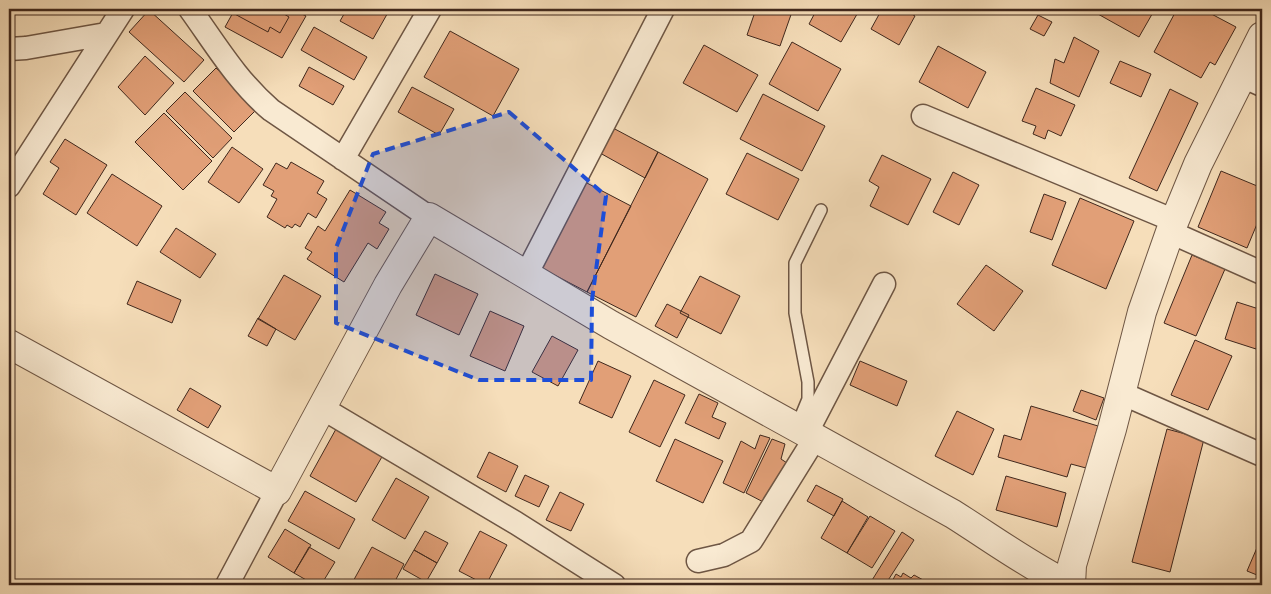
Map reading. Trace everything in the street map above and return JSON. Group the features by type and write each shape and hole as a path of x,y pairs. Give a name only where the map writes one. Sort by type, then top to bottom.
{"street":[{"path":"9,186 123,9"},
{"path":"191,9 228,64 256,98 278,116 429,217 611,326 944,510 1006,546 1044,573 1070,585 1072,565 1142,312 1198,164 1252,80 1262,36"},
{"path":"343,160 430,9"},
{"path":"526,275 663,9"},
{"path":"9,49 26,48 106,34"},
{"path":"923,116 1173,227 1262,273"},
{"path":"236,582 276,491 388,285 429,217"},
{"path":"698,561 724,555 751,541 884,284"},
{"path":"9,344 276,491"},
{"path":"1121,393 1262,455"},
{"path":"322,408 516,523 614,585"}],"lane":[{"path":"806,433 808,382 795,313 795,263 821,210"}],"highlighted area":[{"path":"509,112 606,196 592,300 591,380 479,380 336,323 336,248 373,154"}],"building":[{"path":"233,9 280,9 279,11 289,17 280,33 270,27 268,32 231,12"},
{"path":"235,9 292,9 306,16 282,58 225,27"},
{"path":"347,9 390,9 373,39 340,21"},
{"path":"756,9 793,9 780,46 747,35"},
{"path":"817,9 860,9 841,42 809,24"},
{"path":"882,9 903,9 915,16 899,45 871,29"},
{"path":"1089,9 1155,9 1139,37"},
{"path":"1177,9 1202,9 1236,27 1215,65 1210,62 1201,78 1154,52"},
{"path":"149,10 204,60 184,82 129,32"},
{"path":"1038,15 1052,22 1044,36 1030,29"},
{"path":"314,27 367,57 354,80 301,50"},
{"path":"450,31 519,69 493,116 424,77"},
{"path":"1074,37 1099,51 1079,97 1050,83 1055,59 1064,63"},
{"path":"792,42 841,69 818,111 769,84"},
{"path":"704,45 758,75 737,112 683,83"},
{"path":"938,46 986,72 968,108 919,82"},
{"path":"145,56 174,83 145,115 118,87"},
{"path":"1120,61 1151,74 1141,97 1110,83"},
{"path":"309,67 344,86 333,105 299,86"},
{"path":"216,68 257,109 234,132 193,91"},
{"path":"412,87 454,109 439,135 398,112"},
{"path":"1036,88 1075,105 1061,136 1048,130 1045,139 1033,134 1036,126 1022,121"},
{"path":"1170,89 1198,103 1157,191 1129,178"},
{"path":"185,92 232,138 213,158 166,111"},
{"path":"763,94 825,126 802,171 740,139"},
{"path":"164,113 212,161 183,190 135,142"},
{"path":"613,128 658,152 645,178 600,153"},
{"path":"65,139 107,165 76,215 43,194 59,168 50,162"},
{"path":"232,147 263,169 239,203 208,182"},
{"path":"658,152 708,179 636,317 587,292"},
{"path":"747,153 799,179 778,220 726,194"},
{"path":"882,155 931,179 908,225 870,206 879,187 869,181"},
{"path":"291,162 324,181 317,193 327,199 316,218 308,213 300,227 295,224 292,228 287,225 285,228 267,217 277,199 271,196 274,191 263,185 276,163 287,169"},
{"path":"1221,171 1262,188 1262,212 1247,248 1198,227"},
{"path":"953,172 979,185 959,225 933,212"},
{"path":"112,174 162,206 137,246 87,213"},
{"path":"585,182 631,206 587,292 541,268"},
{"path":"350,190 386,212 379,223 389,229 377,249 368,243 344,282 307,259 312,252 305,248 318,226 325,231"},
{"path":"1044,194 1066,202 1052,240 1030,232"},
{"path":"1080,198 1134,221 1106,289 1052,265"},
{"path":"176,228 216,254 200,278 160,252"},
{"path":"1192,255 1225,269 1196,336 1164,323"},
{"path":"986,265 1023,291 994,331 957,304"},
{"path":"435,274 478,294 459,335 416,315"},
{"path":"284,275 321,296 295,340 258,319"},
{"path":"700,276 740,296 721,334 680,313"},
{"path":"137,281 181,300 172,323 127,304"},
{"path":"1237,302 1262,310 1262,328 1256,349 1225,339"},
{"path":"667,304 689,315 677,338 655,326"},
{"path":"490,311 524,326 505,371 470,356"},
{"path":"258,318 276,329 267,346 248,336"},
{"path":"552,336 578,350 558,386 532,372"},
{"path":"1195,340 1232,356 1208,410 1171,395"},
{"path":"598,361 631,376 612,418 579,403"},
{"path":"860,361 907,381 897,406 850,385"},
{"path":"654,380 685,395 660,447 629,432"},
{"path":"190,388 221,406 208,428 177,410"},
{"path":"1081,390 1104,398 1096,420 1073,411"},
{"path":"699,394 718,403 712,417 726,423 719,439 685,423"},
{"path":"1031,406 1098,426 1086,468 1071,464 1067,477 998,457 1004,435 1021,440"},
{"path":"957,411 994,429 973,475 935,456"},
{"path":"336,429 383,455 356,502 310,476"},
{"path":"1167,429 1204,439 1170,572 1132,562"},
{"path":"760,435 770,438 744,493 723,483 741,441 755,449"},
{"path":"675,439 723,461 703,503 656,481"},
{"path":"772,439 785,444 781,459 790,465 771,506 746,493"},
{"path":"489,452 518,466 506,492 477,477"},
{"path":"525,475 549,486 539,507 515,496"},
{"path":"1006,476 1066,493 1057,527 996,510"},
{"path":"396,478 429,497 405,539 372,520"},
{"path":"816,485 843,499 834,516 807,501"},
{"path":"305,491 355,519 339,549 288,521"},
{"path":"560,492 584,504 571,531 546,520"},
{"path":"842,501 868,517 847,553 821,538"},
{"path":"870,516 895,531 872,568 847,553"},
{"path":"285,529 311,545 294,573 268,557"},
{"path":"425,531 448,543 437,563 414,550"},
{"path":"480,531 507,545 486,585 459,571"},
{"path":"902,532 914,540 885,585 869,585"},
{"path":"1262,536 1262,577 1247,571"},
{"path":"309,547 335,562 321,585 315,585 294,573"},
{"path":"372,547 404,564 393,585 351,585"},
{"path":"414,550 437,563 426,582 403,569"},
{"path":"903,573 911,578 914,575 925,581 924,585 890,585 896,574 901,577"}]}
